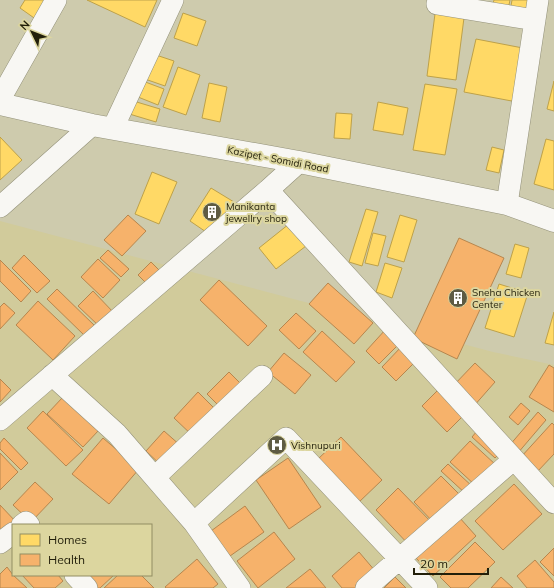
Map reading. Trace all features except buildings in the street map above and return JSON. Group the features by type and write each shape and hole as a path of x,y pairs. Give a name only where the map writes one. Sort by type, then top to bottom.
{"street":[{"path":"0,98 56,0"},
{"path":"0,207 102,127 174,0"},
{"path":"507,204 538,0"},
{"path":"437,4 535,20"},
{"name":"Kazipet - Somidi Road","path":"0,104 102,127 298,162 507,204 554,221"},
{"path":"0,420 268,190 298,162"},
{"path":"268,190 554,503"},
{"path":"52,376 117,434 194,523 240,588"},
{"path":"155,477 262,376"},
{"path":"194,523 286,438 427,588"},
{"path":"366,588 514,460"},
{"path":"0,544 12,534"},
{"path":"77,576 88,588"}],"shaded area":[{"name":"Vishnupuri","path":"0,221 493,352 554,365 554,588 0,588"}],"place":[{"name":"Manikanta jewellry shop","path":"212,212"},
{"name":"Sneha Chicken Center","path":"458,298"},
{"name":"Vishnupuri","path":"277,445"}]}
